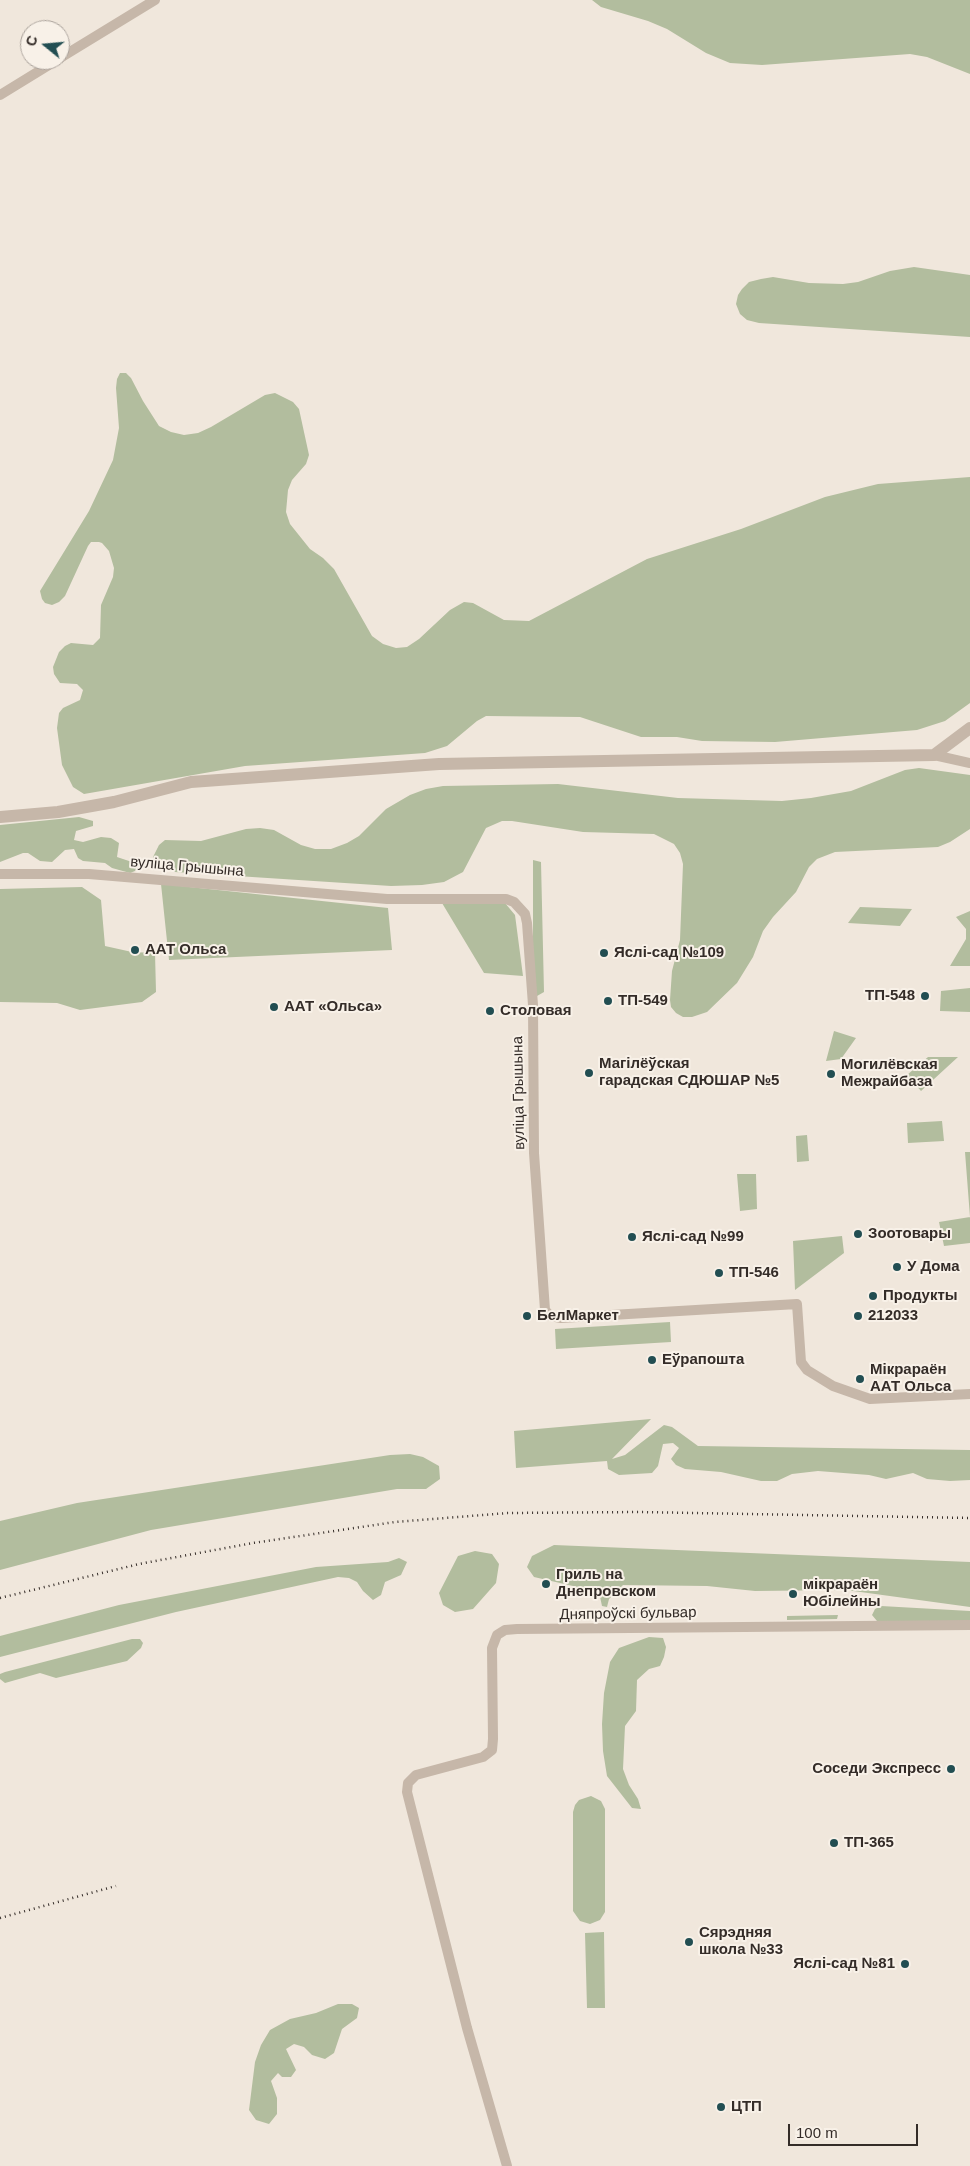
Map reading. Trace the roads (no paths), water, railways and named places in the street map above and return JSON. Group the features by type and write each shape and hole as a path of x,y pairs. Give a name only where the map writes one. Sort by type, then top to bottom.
{"street":[{"path":"70,52 155,0"},
{"path":"0,95 40,70"},
{"path":"934,755 970,728"},
{"path":"0,817 58,812 114,802 191,782 439,764 934,755 970,762"},
{"name":"вуліца Грышына","path":"0,874 89,874 387,898 506,899 514,902 525,914 527,923 533,1005 534,1153 545,1310 550,1316 561,1318 797,1304 801,1362 807,1370 834,1386 870,1399 970,1394"},
{"name":"Дняпроўскі бульвар","path":"507,2166 467,2028 407,1792 408,1783 416,1775 483,1757 492,1750 492,1648 497,1635 505,1630 970,1625"}],"railway":[{"path":"0,1598 139,1564 253,1543 395,1522 508,1513 639,1512 970,1518"},
{"path":"0,1918 116,1886"}],"place":[{"name":"ААТ Ольса","path":"135,950"},
{"name":"Яслі-сад №109","path":"604,953"},
{"name":"ТП-548","path":"925,996"},
{"name":"ТП-549","path":"608,1001"},
{"name":"ААТ «Ольса»","path":"274,1007"},
{"name":"Столовая","path":"490,1011"},
{"name":"Магілёўская гарадская СДЮШАР №5","path":"589,1073"},
{"name":"Могилёвская Межрайбаза","path":"831,1074"},
{"name":"Зоотовары","path":"858,1234"},
{"name":"Яслі-сад №99","path":"632,1237"},
{"name":"У Дома","path":"897,1267"},
{"name":"ТП-546","path":"719,1273"},
{"name":"Продукты","path":"873,1296"},
{"name":"БелМаркет","path":"527,1316"},
{"name":"212033","path":"858,1316"},
{"name":"Еўрапошта","path":"652,1360"},
{"name":"Мікрараён ААТ Ольса","path":"860,1379"},
{"name":"Гриль на Днепровском","path":"546,1584"},
{"name":"мікрараён Юбілейны","path":"793,1594"},
{"name":"Соседи Экспресс","path":"951,1769"},
{"name":"ТП-365","path":"834,1843"},
{"name":"Сярэдняя школа №33","path":"689,1942"},
{"name":"Яслі-сад №81","path":"905,1964"},
{"name":"ЦТП","path":"721,2107"}]}
